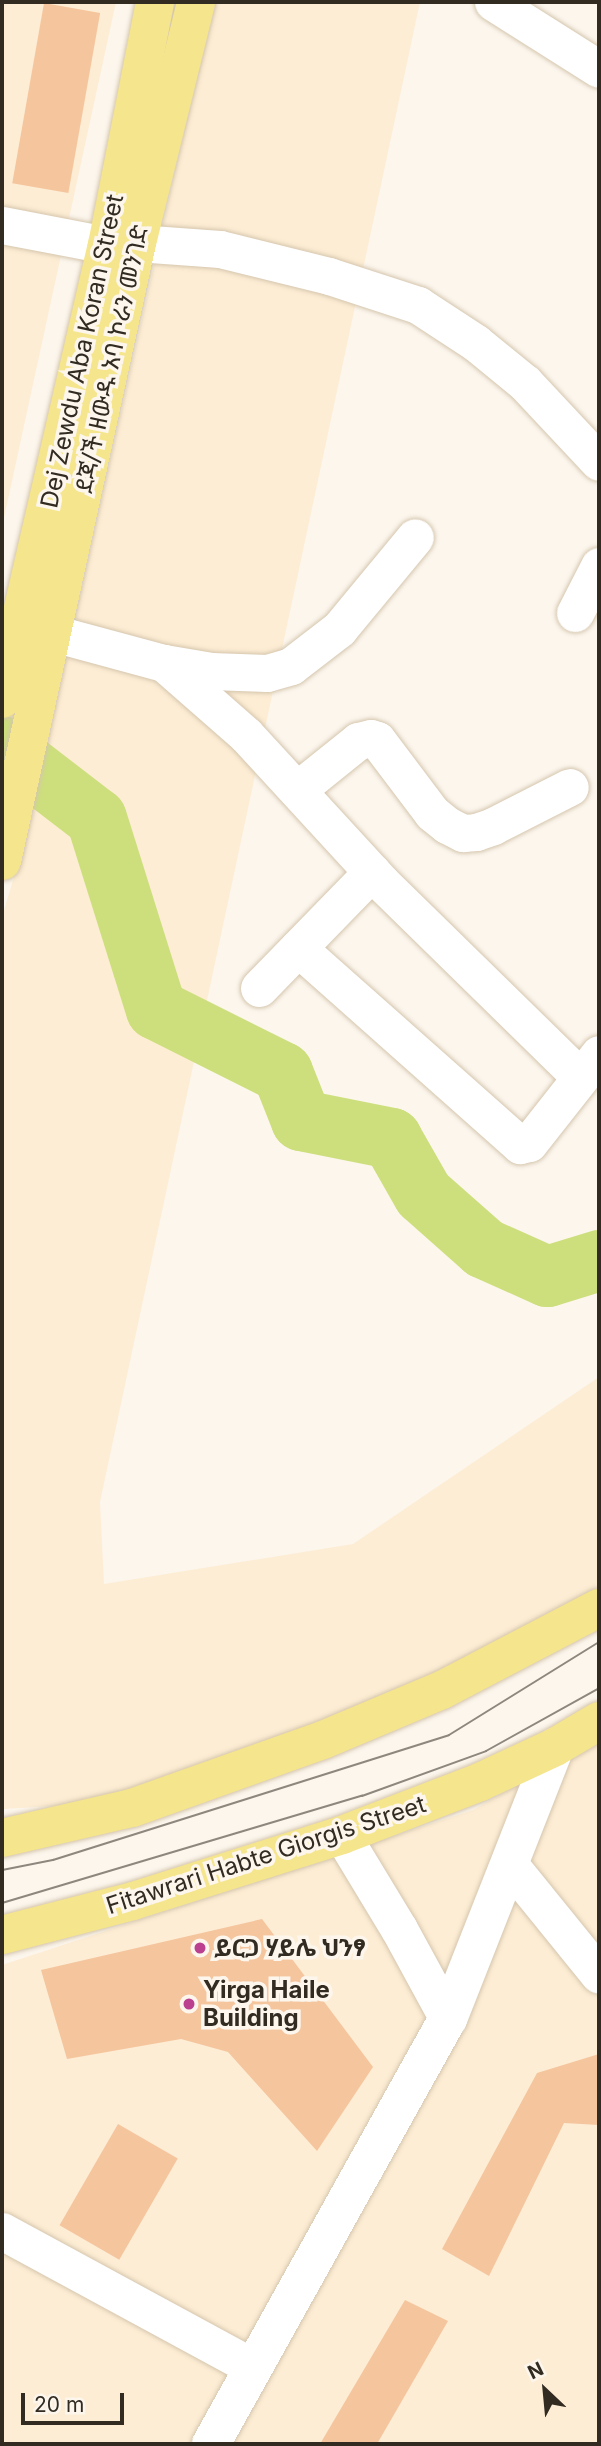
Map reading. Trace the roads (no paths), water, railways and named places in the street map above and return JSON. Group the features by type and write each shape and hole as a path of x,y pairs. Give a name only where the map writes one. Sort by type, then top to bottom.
{"main road":[{"name":"Dej Zewdu Aba Koran Street","path":"2,861 21,768 17,708 122,244 155,2"},
{"name":"ደጃ/ች ዘውዱ አባ ኮራን መንገድ","path":"122,244 196,2"},
{"path":"2,1838 132,1808 348,1730 442,1690 599,1608"},
{"name":"Fitawrari Habte Giorgis Street","path":"2,1935 185,1886 342,1835 480,1782 555,1747 599,1721"}],"street":[{"path":"493,2 599,69"},
{"path":"2,225 122,244 220,249 329,276 418,305 476,343 525,383 599,462"},
{"path":"37,629 164,663 248,674 291,666 339,629 415,537"},
{"path":"575,613 599,566"},
{"path":"164,663 246,735 372,872 590,1065 528,1143 520,1145 298,948"},
{"path":"297,790 358,741 371,738 377,740 432,813 447,825 463,832 476,832 493,826 570,787"},
{"path":"259,988 372,872"},
{"path":"211,2444 252,2367 415,2083 448,2019 555,1747"},
{"path":"342,1835 399,1929 448,2019"},
{"path":"510,1865 599,1975"},
{"path":"2,2231 252,2367"}],"waterway":[{"path":"2,746 96,818 156,1009 282,1072 301,1120 391,1138 423,1194 484,1248 547,1276 599,1260"}],"tram line":[{"path":"2,1870 53,1860 449,1735 599,1642"},
{"path":"2,1903 362,1796 486,1751 599,1688"}],"place":[{"name":"ይርጋ ሃይሌ ህንፃ","path":"200,1948"},
{"name":"Yirga Haile Building","path":"189,2004"}]}
